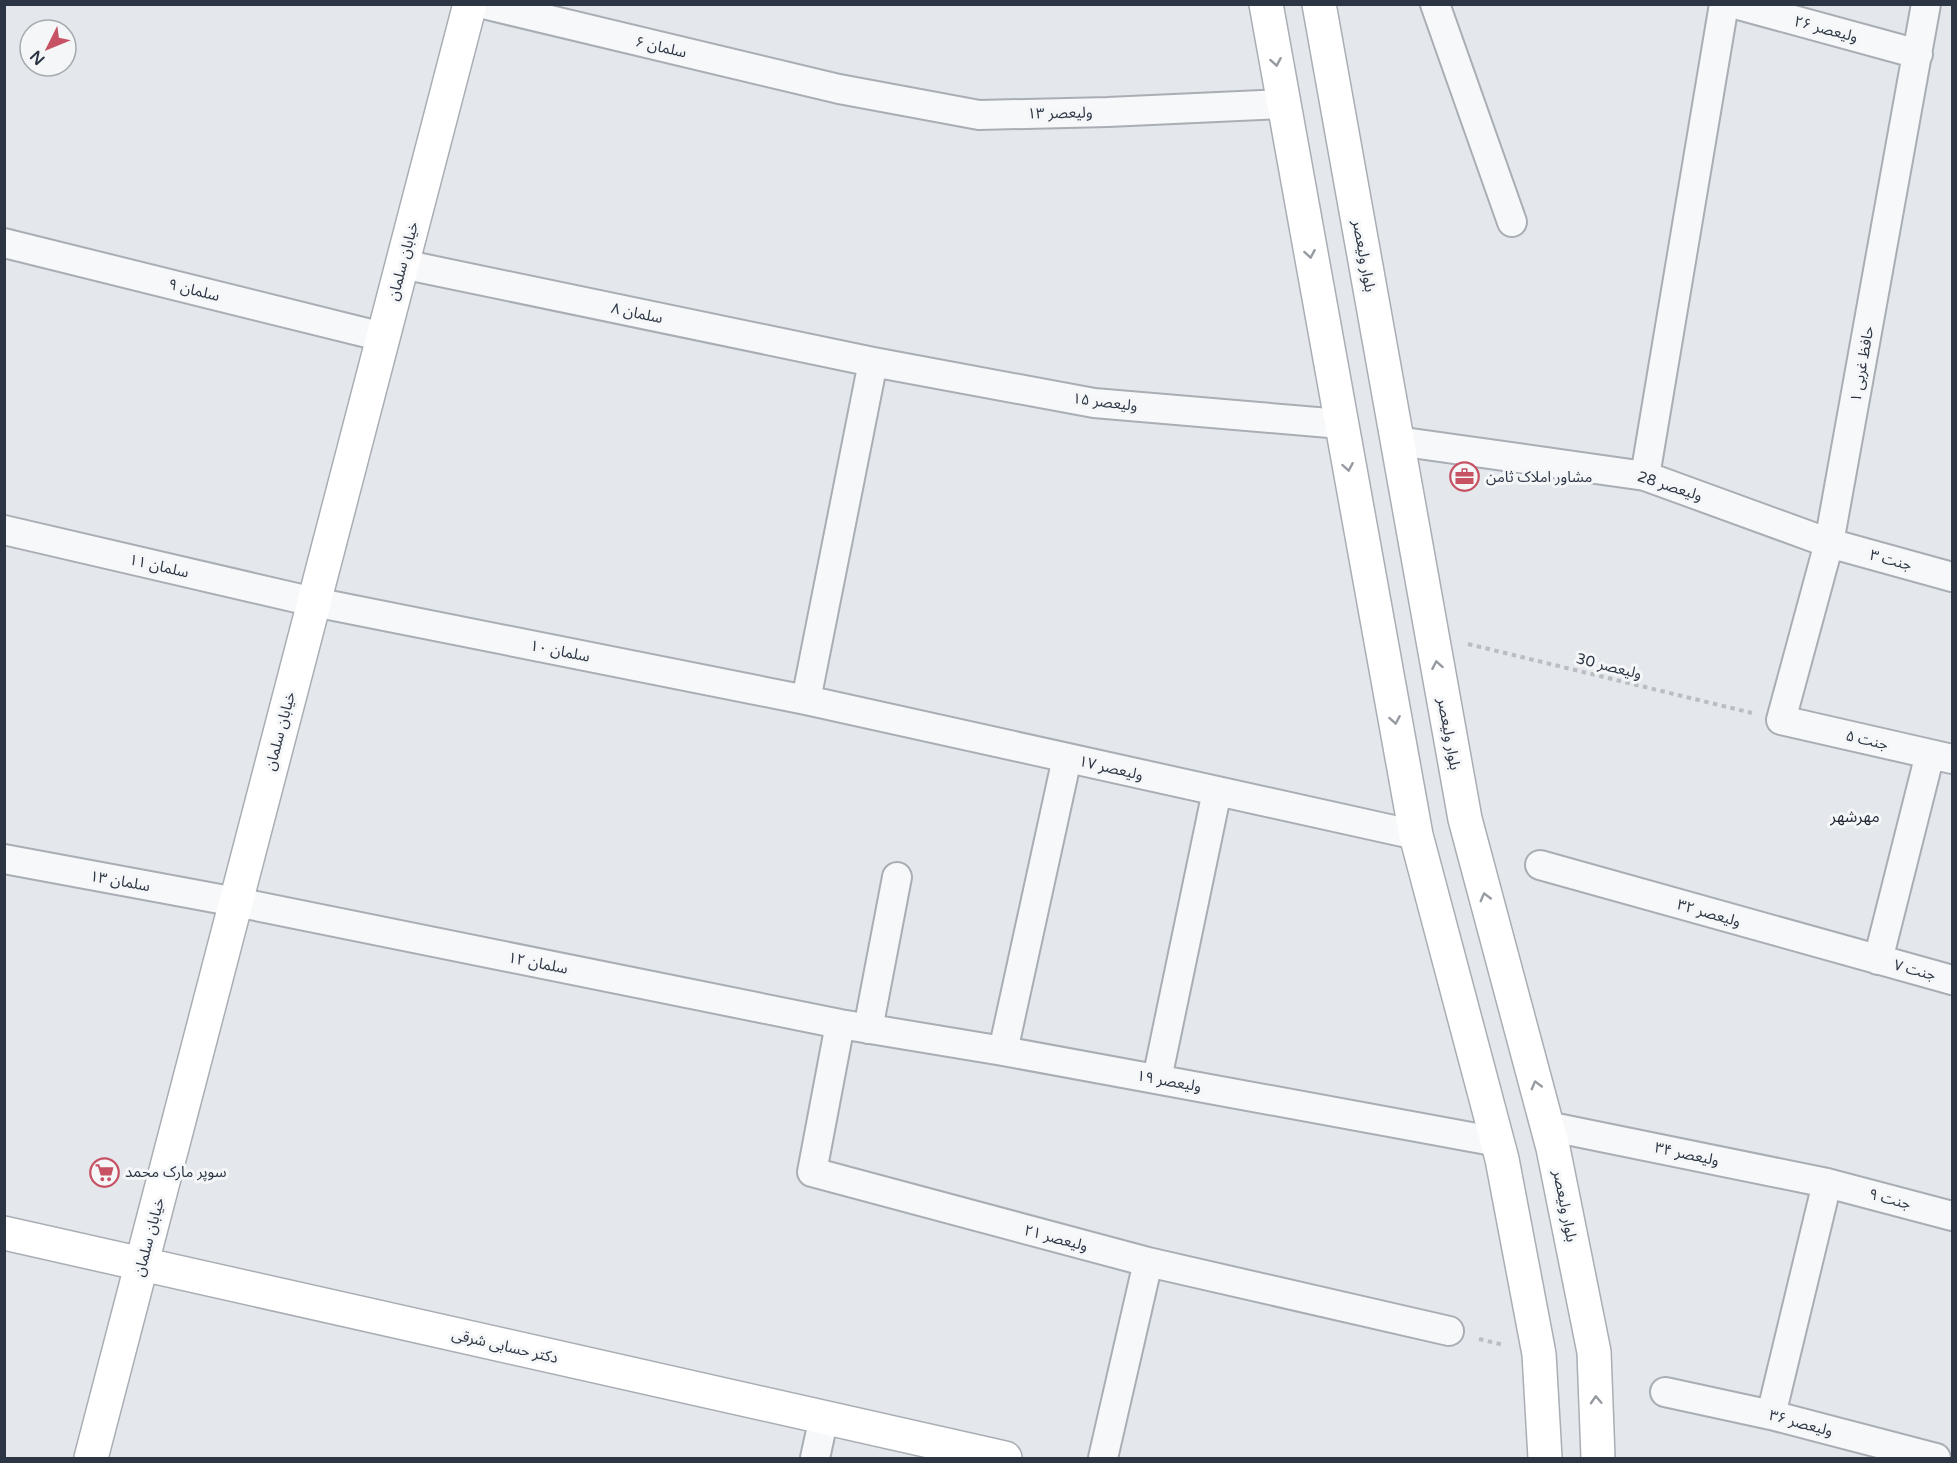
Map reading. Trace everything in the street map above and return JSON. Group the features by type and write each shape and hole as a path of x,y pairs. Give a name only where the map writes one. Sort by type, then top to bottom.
{"main road":[{"name":"خیابان سلمان","path":"91,1458 470,4"},
{"path":"1266,4 1416,835 1498,1142 1539,1354 1545,1458"},
{"name":"بلوار ولیعصر","path":"1318,4 1469,837 1553,1148 1593,1352 1598,1458"},
{"name":"دکتر حسابی شرقی","path":"4,1233 1005,1458"}],"street":[{"name":"سلمان ۶","path":"483,4 839,89"},
{"path":"1435,4 1512,222"},
{"path":"1645,476 1724,4"},
{"name":"ولیعصر ۲۶","path":"1735,4 1918,54"},
{"name":"حافظ غربی ۱","path":"1781,720 1829,543 1926,4"},
{"name":"ولیعصر ۱۳","path":"839,89 979,115 1283,104"},
{"name":"سلمان ۹","path":"4,243 383,337"},
{"name":"سلمان ۸","path":"402,264 873,362"},
{"path":"806,700 873,362"},
{"name":"ولیعصر ۱۵","path":"873,362 1094,403 1341,424"},
{"name":"ولیعصر 28","path":"1397,441 1645,476 1829,543"},
{"name":"سلمان ۱۱","path":"4,530 314,602"},
{"name":"جنت ۳","path":"1829,543 1953,577"},
{"name":"سلمان ۱۰","path":"314,602 806,700"},
{"name":"ولیعصر ۱۷","path":"806,700 1416,835"},
{"name":"جنت ۵","path":"1781,720 1941,757"},
{"path":"1878,960 1941,757"},
{"path":"1003,1051 1067,758"},
{"path":"1157,1079 1217,791"},
{"name":"سلمان ۱۳","path":"4,859 236,902"},
{"name":"ولیعصر ۳۲","path":"1540,865 1878,960"},
{"path":"868,1029 897,877"},
{"name":"سلمان ۱۲","path":"236,902 840,1024"},
{"name":"جنت ۷","path":"1878,960 1953,980"},
{"name":"ولیعصر ۱۹","path":"840,1024 1003,1051 1498,1142"},
{"name":"ولیعصر ۲۱","path":"840,1024 812,1172 1148,1262 1449,1331"},
{"name":"ولیعصر ۳۴","path":"1547,1126 1827,1183"},
{"path":"1771,1414 1827,1183"},
{"name":"جنت ۹","path":"1827,1183 1953,1216"},
{"path":"1103,1458 1148,1262"},
{"name":"ولیعصر ۳۶","path":"1665,1392 1771,1414 1936,1458"},
{"path":"815,1458 824,1418"}],"path":[{"name":"ولیعصر 30","path":"1432,636 1781,720"},
{"path":"1449,1331 1539,1354"}],"place":[{"name":"مشاور املاک ثامن","path":"1465,477"},
{"name":"سوپر مارک محمد","path":"104,1172"}],"district":[{"name":"مهرشهر","path":"1855,817"}]}
